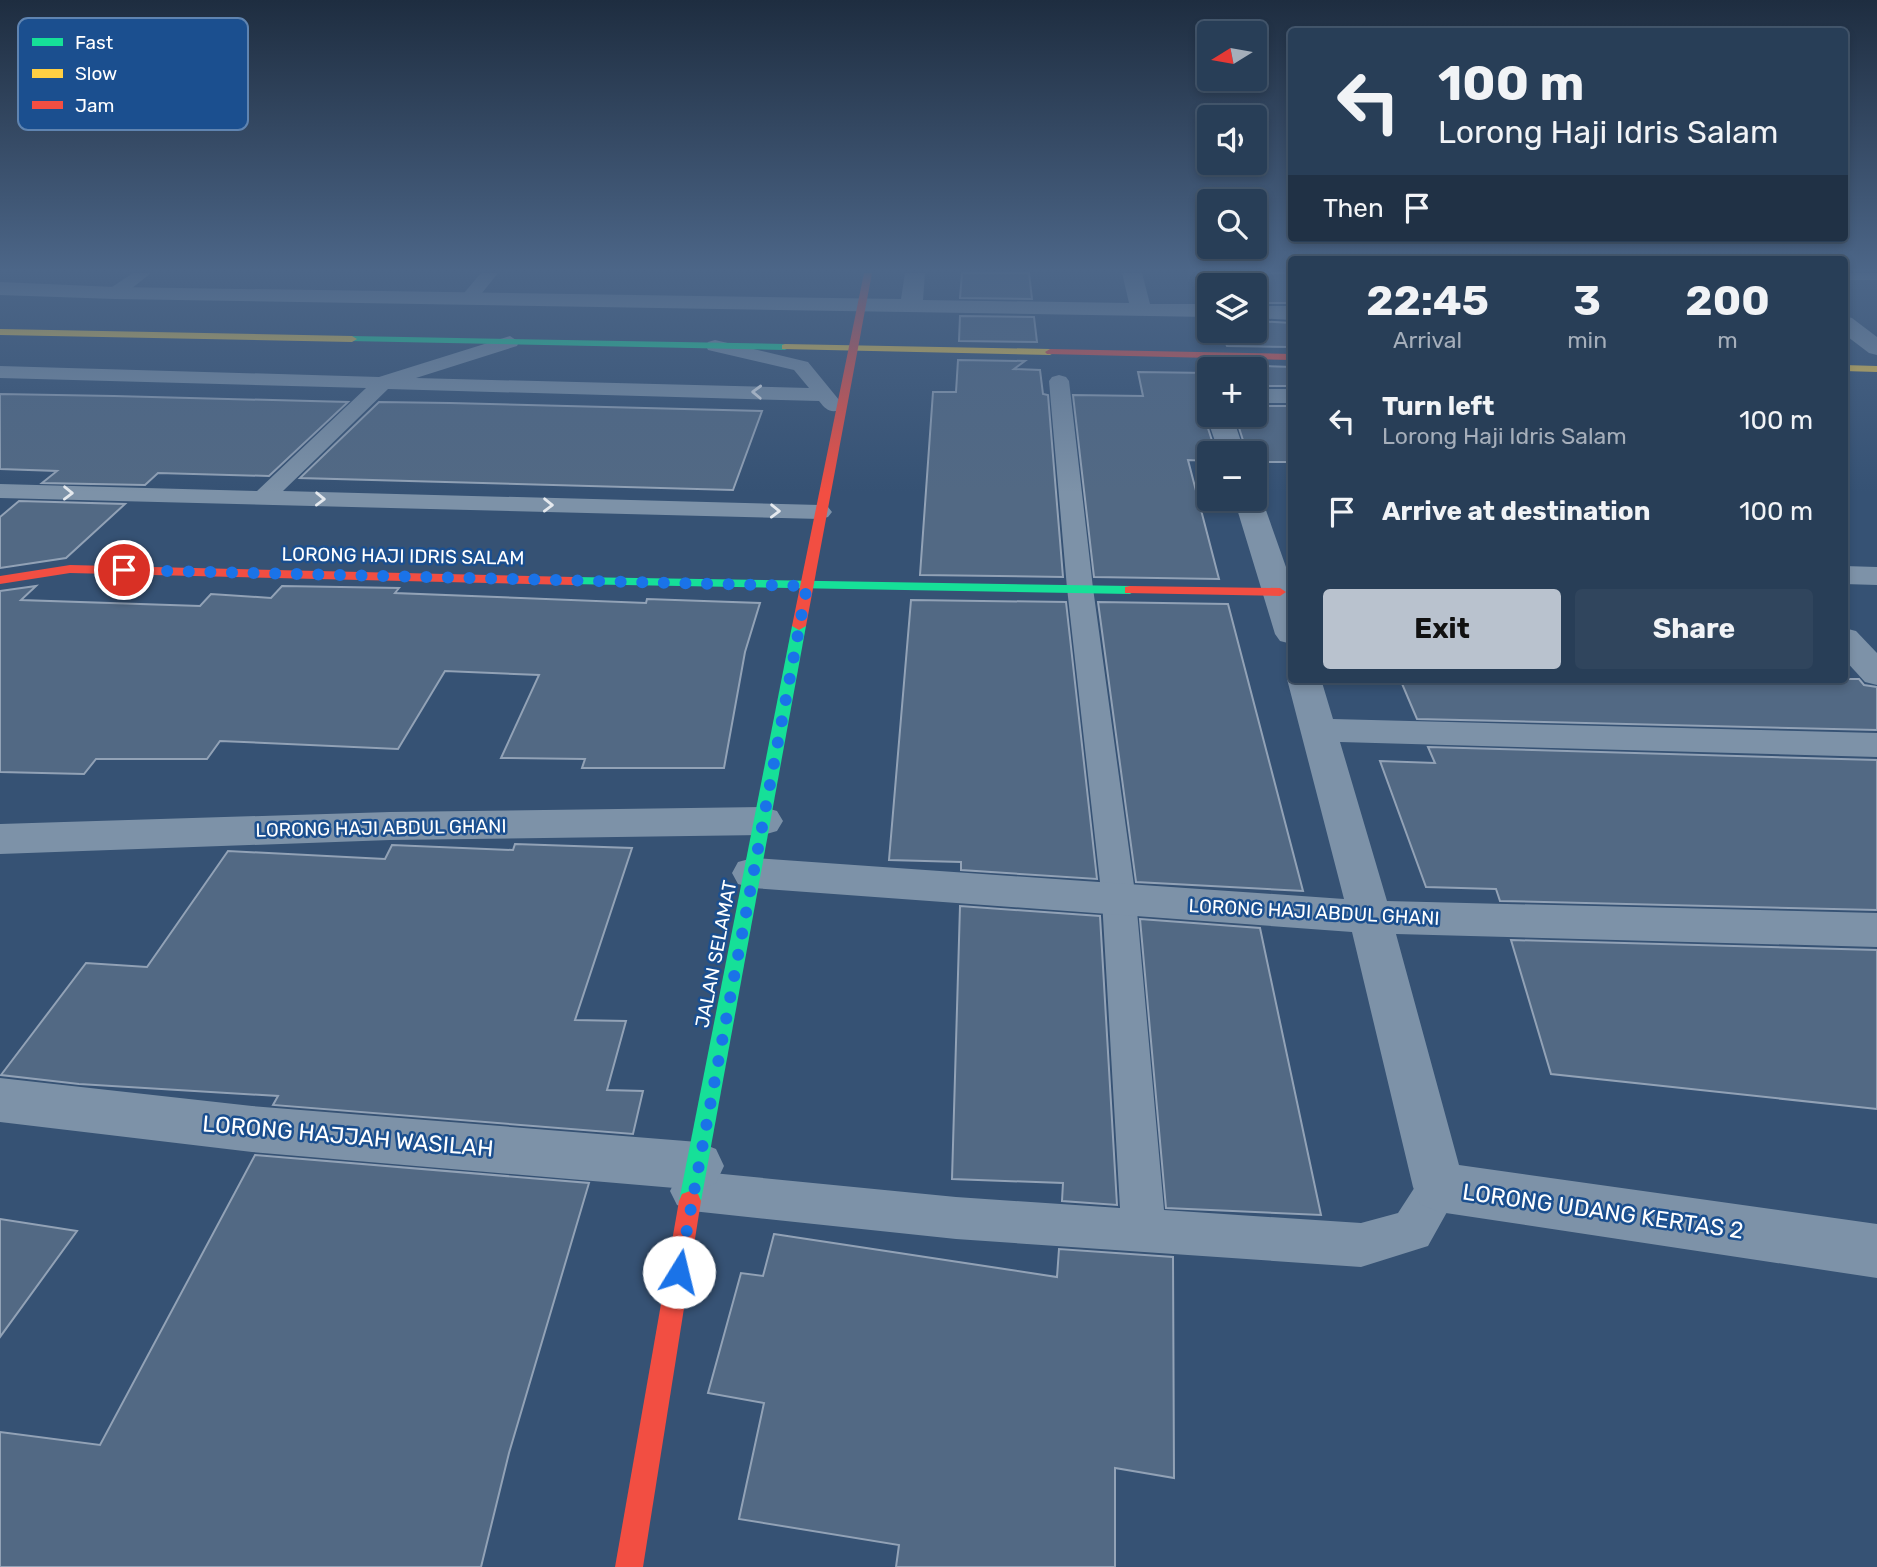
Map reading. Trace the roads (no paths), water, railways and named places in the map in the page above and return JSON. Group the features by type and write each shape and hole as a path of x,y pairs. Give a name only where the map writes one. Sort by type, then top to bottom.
{"street":[{"path":"721,346 1288,358"},
{"name":"JALAN SELAMAT","path":"629,1567 695,1179 851,349"},
{"path":"1848,368 1877,369"},
{"path":"1267,396 1288,396"},
{"path":"1255,511 1280,556 1280,592 1288,620"},
{"name":"LORONG HAJI IDRIS SALAM","path":"0,580 70,569 807,586 1280,592"},
{"path":"1848,575 1877,576"},
{"path":"1848,642 1877,674"},
{"name":"LORONG UDANG KERTAS 2","path":"1305,683 1370,917 1439,1187 1877,1251"},
{"path":"1318,730 1877,746"},
{"name":"LORONG HAJI ABDUL GHANI","path":"0,839 390,826 763,821"},
{"name":"LORONG HAJI ABDUL GHANI","path":"753,873 1370,917 1877,930"},
{"name":"LORONG HAJJAH WASILAH","path":"0,1100 695,1179"}],"lane":[{"path":"263,498 384,381 497,346"},
{"path":"716,346 801,366 839,413"},
{"path":"0,372 825,394"},
{"path":"1059,382 1080,588 1119,900 1144,1231"},
{"path":"0,491 820,512"},
{"path":"695,1179 956,1218 1361,1245 1412,1231 1439,1187"}]}
